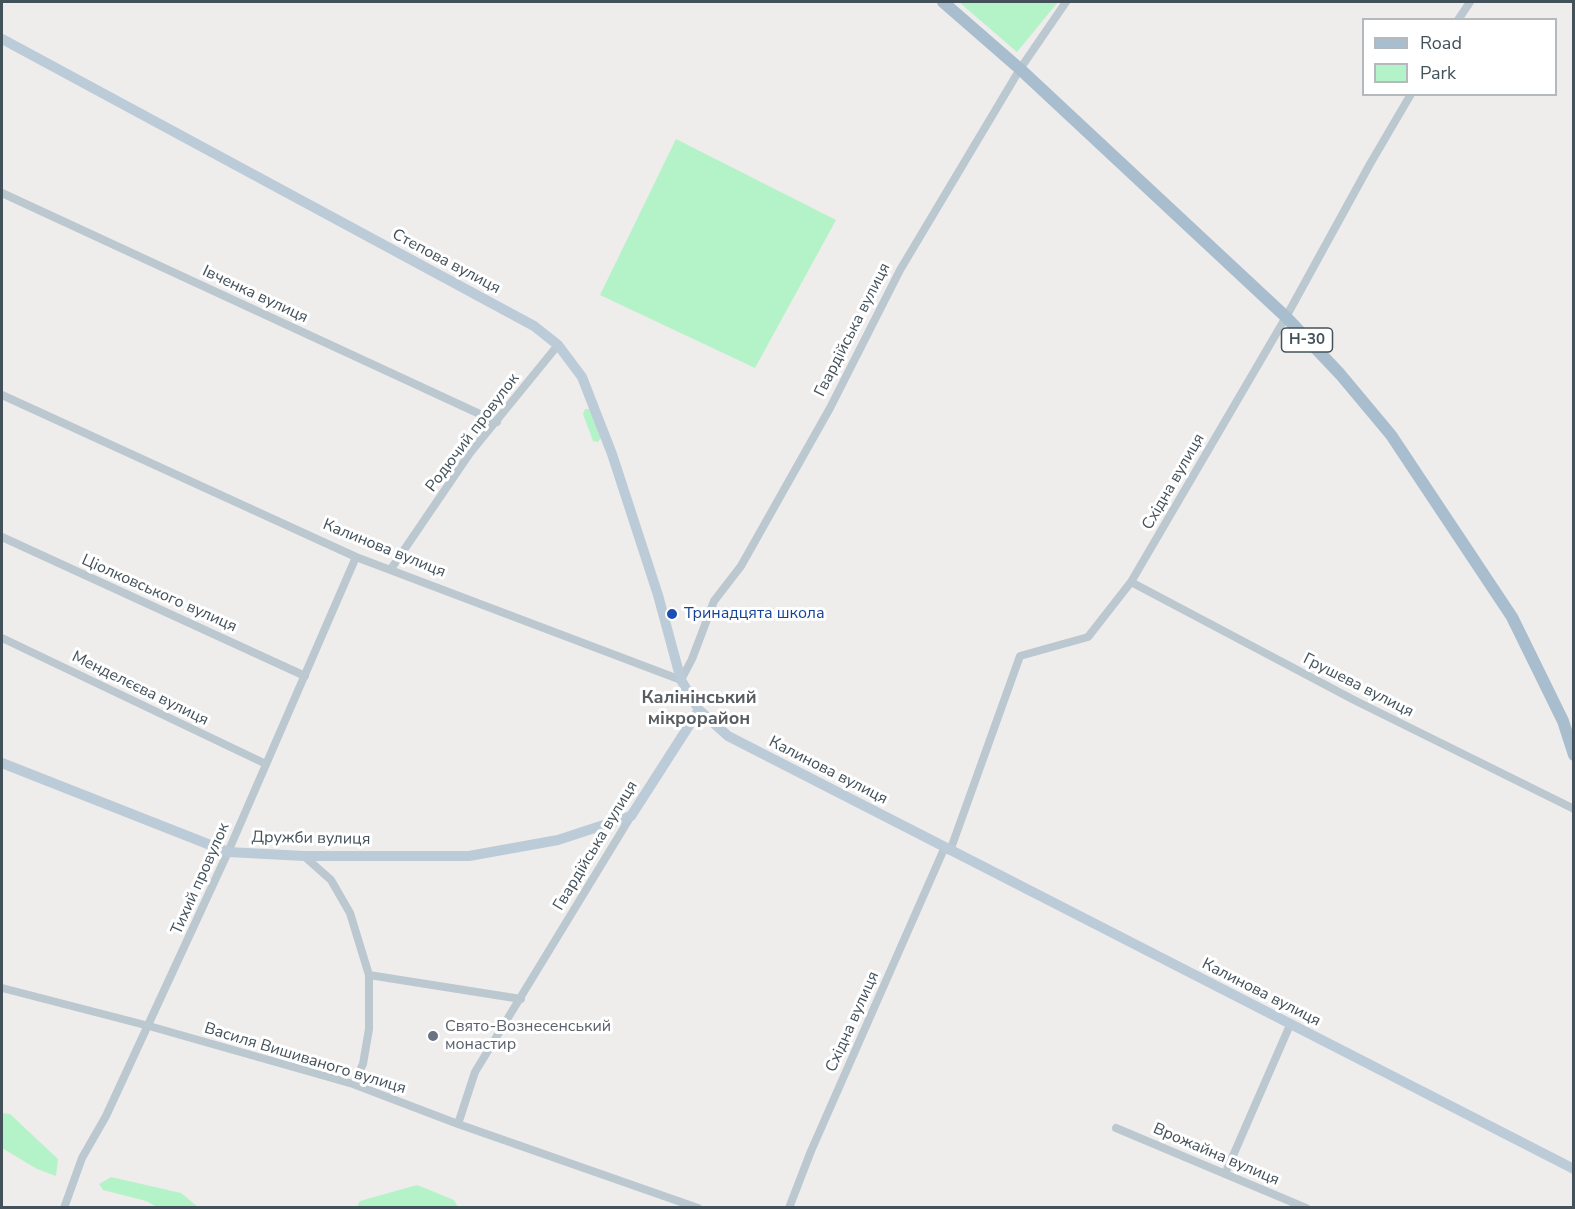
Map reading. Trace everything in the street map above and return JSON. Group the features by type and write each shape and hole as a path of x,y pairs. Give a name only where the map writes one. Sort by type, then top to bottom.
{"main road":[{"name":"Н-30","path":"943,2 1020,69 1286,317 1391,435 1512,617 1563,721 1574,755"}],"street":[{"name":"Гвардійська вулиця","path":"681,680 692,659 714,601 746,556 830,408 900,270 1020,69 1066,2"},
{"path":"1459,18 1470,2"},
{"name":"Степова вулиця","path":"2,39 534,326 558,345 582,377 612,454 658,595 681,680"},
{"name":"Східна вулиця","path":"789,1208 811,1150 947,850 1020,657 1088,637 1131,582 1286,317 1410,96"},
{"name":"Івченка вулиця","path":"2,193 497,422"},
{"name":"Родючий провулок","path":"391,569 470,453 558,345"},
{"name":"Калинова вулиця","path":"2,396 356,557 681,680 699,710 728,736 1574,1169"},
{"name":"Ціолковського вулиця","path":"2,537 305,676"},
{"name":"Тихий провулок","path":"64,1208 82,1158 106,1116 149,1026 228,852 356,557"},
{"name":"Грушева вулиця","path":"1131,582 1354,700 1574,809"},
{"name":"Менделєєва вулиця","path":"2,638 266,764"},
{"name":"Гвардійська вулиця","path":"458,1124 475,1072 631,816 699,710"},
{"name":"Дружби вулиця","path":"2,763 228,852 304,856 469,856 558,840 631,816"},
{"path":"304,856 331,880 350,913 369,975 369,1029 363,1064 353,1084"},
{"path":"369,975 521,999"},
{"name":"Василя Вишиваного вулиця","path":"2,988 149,1026 353,1084 458,1124 698,1208"},
{"path":"1225,1174 1290,1024"},
{"name":"Врожайна вулиця","path":"1116,1128 1306,1208"}],"green space":[{"path":"959,2 1058,2 1017,52"},
{"path":"676,139 836,220 755,368 600,295"},
{"path":"585,409 590,409 601,438 598,442 593,441 583,414"},
{"path":"2,1113 10,1114 58,1159 56,1176 37,1169 2,1148"},
{"path":"111,1177 181,1193 198,1207 157,1207 146,1201 103,1190 99,1184"},
{"path":"417,1185 454,1200 458,1207 357,1207 360,1201"}],"place":[{"name":"Тринадцята школа","path":"672,614"},
{"name":"Cвято-Вознесенський монастир","path":"433,1036"}],"district":[{"name":"Калінінський мікрорайон","path":"699,709"}]}
